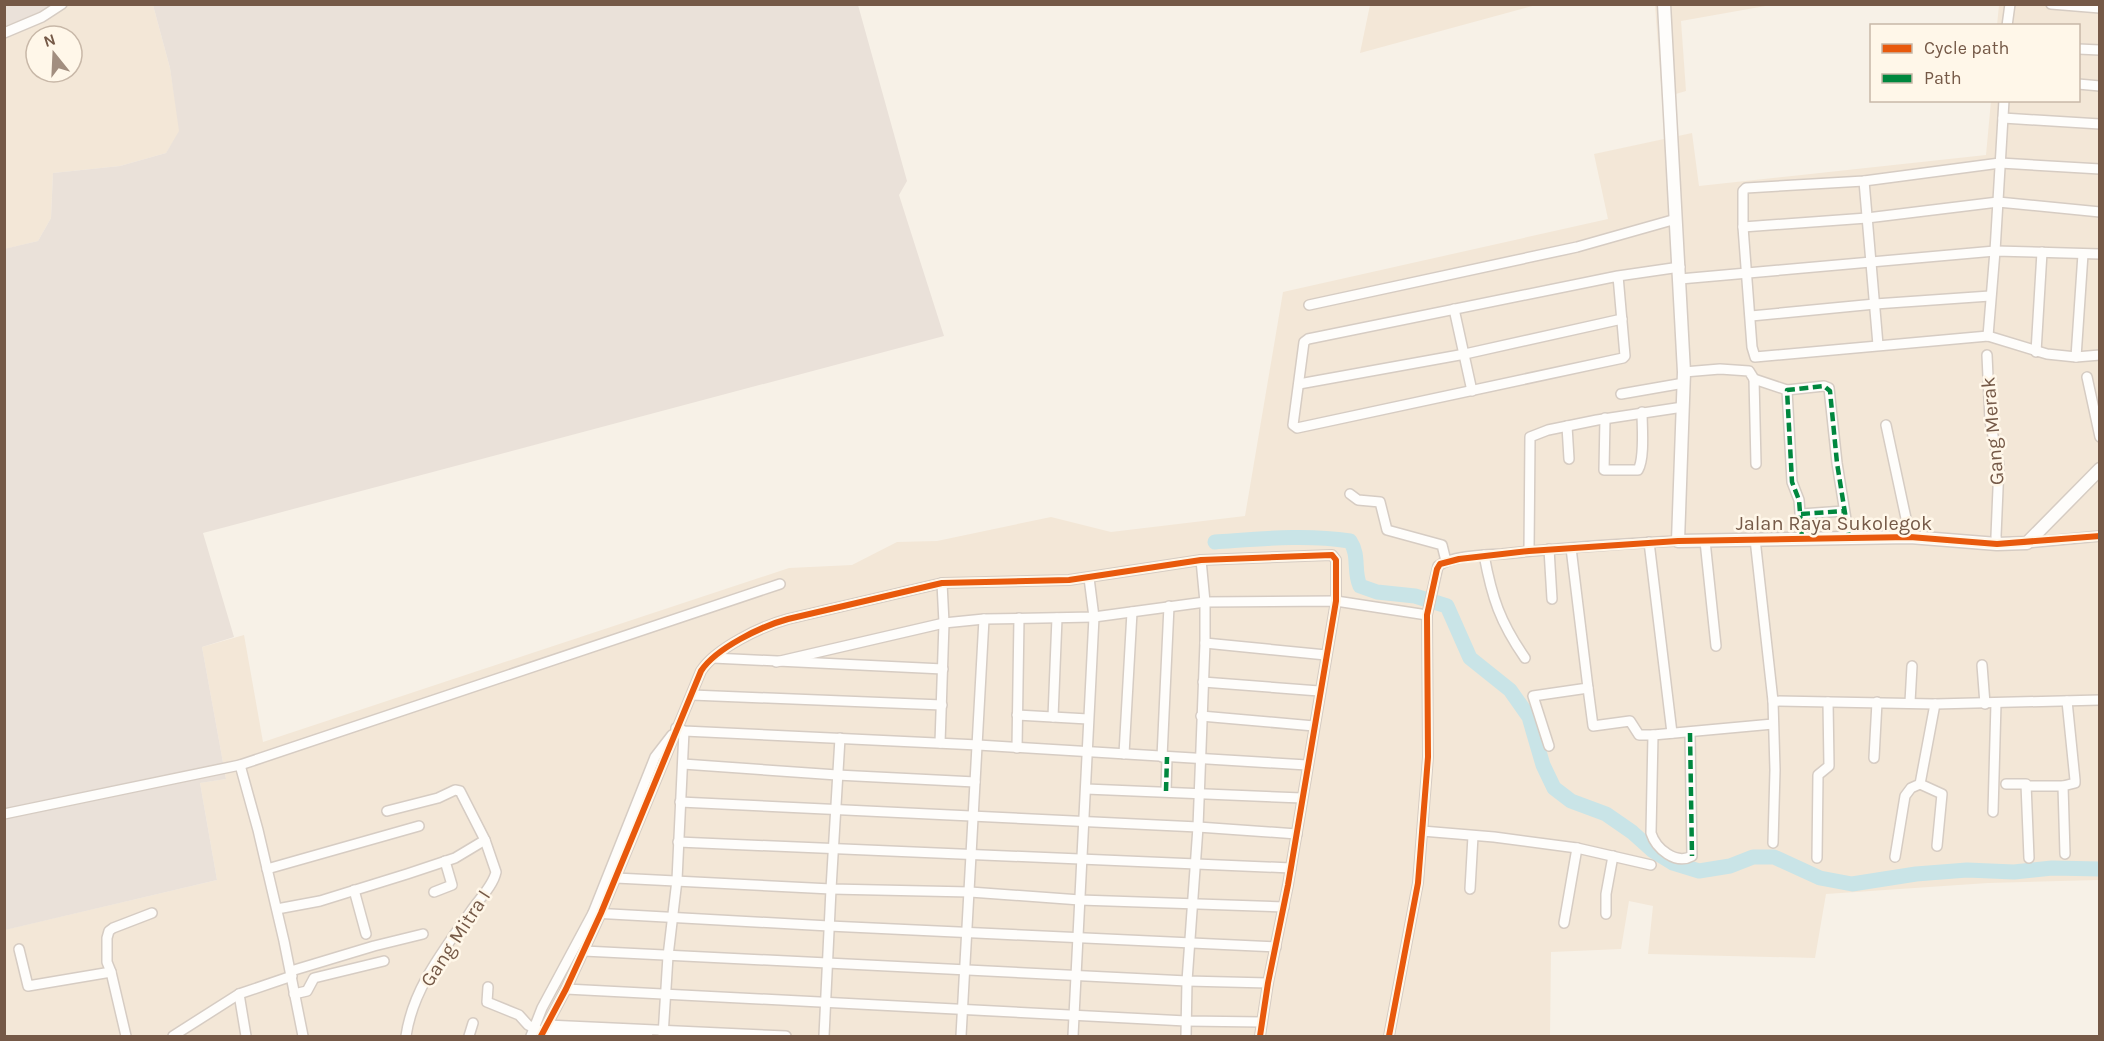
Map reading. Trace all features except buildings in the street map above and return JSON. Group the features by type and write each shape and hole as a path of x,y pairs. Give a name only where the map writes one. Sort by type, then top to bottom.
{"street":[{"path":"4,33 42,17 62,4"},
{"path":"1389,1036 1418,883 1428,758 1427,615 1437,569 1446,561 1484,555 1678,541 1684,377 1664,4"},
{"path":"2007,24 2010,4"},
{"path":"2050,4 2100,8"},
{"path":"2080,49 2100,50"},
{"path":"2080,84 2100,86"},
{"path":"1988,336 2004,102"},
{"path":"2003,118 2100,124"},
{"path":"2100,169 2000,162 1864,182 1746,188 1743,191 1746,274 1754,355 1757,357 1988,336 2036,352 2076,357 2100,355"},
{"path":"1864,182 1878,345"},
{"path":"1743,227 1867,218 1998,202 2100,212"},
{"path":"1309,305 1577,247 1676,219"},
{"path":"1618,276 1625,356 1623,358 1297,428 1293,425 1304,342 1308,339 1618,276 1680,273 1746,274 1995,251 2100,254"},
{"path":"2036,352 2042,252"},
{"path":"2076,357 2083,254"},
{"path":"1751,316 1990,296"},
{"path":"1454,309 1472,391"},
{"path":"1299,384 1465,354 1622,319"},
{"name":"Gang Merak","path":"1987,355 1990,421 1999,465 1997,544"},
{"path":"1621,394 1684,377 1740,369 1749,371 1754,379 1756,464"},
{"path":"2087,377 2100,437"},
{"path":"1754,379 1787,390 1824,386 1829,388 1849,538"},
{"path":"1787,390 1792,482 1799,500 1802,538"},
{"path":"1529,551 1529,439 1533,435 1605,418 1683,406"},
{"path":"1605,418 1604,470 1638,470 1640,468 1642,412"},
{"path":"1567,426 1569,459"},
{"path":"1886,426 1910,537"},
{"path":"2027,543 2100,469"},
{"path":"1350,494 1358,500 1380,502 1387,530 1442,545 1446,561"},
{"path":"1801,514 1844,511"},
{"path":"2027,543 2100,536"},
{"name":"Jalan Raya Sukolegok","path":"1678,541 1910,537 1997,544 2027,543"},
{"path":"1755,539 1773,701 1775,770 1773,843"},
{"path":"1705,541 1716,646"},
{"path":"1649,542 1672,733"},
{"path":"1571,548 1593,726 1628,720 1639,735 1653,735 1773,724"},
{"path":"1549,549 1552,599"},
{"path":"1484,555 1494,602 1511,638 1525,658"},
{"path":"539,1031 616,878 701,671 713,658 755,631 770,624 900,591 942,583 1089,578 1201,560 1334,556 1336,560 1336,601 1260,1036"},
{"path":"1186,1036 1189,942 1198,827 1205,643 1205,602 1201,560"},
{"path":"1073,1036 1094,617 1089,578"},
{"path":"940,743 944,623 942,583"},
{"path":"4,814 240,765 780,584"},
{"path":"776,662 944,623 984,619 1094,617 1205,602 1336,601 1427,615"},
{"path":"1166,791 1169,606"},
{"path":"1124,754 1132,612"},
{"path":"1017,748 1019,618"},
{"path":"1053,717 1057,618"},
{"path":"961,1036 984,619"},
{"path":"1205,643 1326,655"},
{"path":"713,658 943,669"},
{"path":"1982,665 1985,704"},
{"path":"1910,702 1912,666"},
{"path":"1203,682 1319,691"},
{"path":"1549,746 1533,696 1588,688"},
{"path":"692,695 942,705"},
{"path":"1773,701 1985,704 2100,699"},
{"path":"2007,784 2063,786 2075,783 2067,701"},
{"path":"1817,858 1818,776 1829,766 1828,702"},
{"path":"1874,758 1877,702"},
{"path":"1993,812 1996,703"},
{"path":"1920,784 1935,704"},
{"path":"1017,716 1088,719"},
{"path":"1201,716 1314,726"},
{"path":"679,728 1307,765"},
{"path":"663,1033 683,764 679,728"},
{"path":"539,1031 566,989 584,951 655,757 679,728"},
{"path":"1653,735 1651,833 1658,846 1668,855 1688,859 1692,856 1690,733"},
{"path":"824,1036 840,738"},
{"path":"683,764 975,782"},
{"path":"240,765 277,909 303,1036"},
{"path":"1896,857 1905,796 1911,788 1920,784 1942,794 1937,846"},
{"path":"2026,786 2029,858"},
{"path":"2063,786 2065,854"},
{"path":"1086,789 1302,798"},
{"path":"277,909 320,901 455,858 485,840 462,793 457,790 438,798 387,811"},
{"path":"680,802 1198,827 1297,834"},
{"path":"267,868 419,826"},
{"path":"1422,831 1577,848 1651,865"},
{"path":"1470,890 1473,836"},
{"name":"Gang Mitra I","path":"406,1036 408,1020 421,986 431,968 496,876 485,840"},
{"path":"678,842 1195,866 1291,868"},
{"path":"1564,923 1577,848"},
{"path":"1606,914 1606,894 1612,856"},
{"path":"434,892 452,885 445,861"},
{"path":"616,878 831,889 970,892 1080,900 1284,907"},
{"path":"354,890 366,934"},
{"path":"126,1036 107,962 106,947 109,931 152,913"},
{"path":"597,913 1276,946"},
{"path":"173,1036 239,994 374,946 423,934"},
{"path":"20,949 28,986 111,972"},
{"path":"584,951 1268,983"},
{"path":"294,994 307,991 314,978 384,961"},
{"path":"488,987 488,1002 519,1015 539,1031 648,1036"},
{"path":"566,989 1185,1021 1262,1022"},
{"path":"239,994 246,1036"},
{"path":"470,1036 473,1023"},
{"path":"539,1031 786,1036"}],"shaded area":[{"path":"1370,4 1536,5 1360,53"},
{"path":"5,5 51,5 52,8 5,26"},
{"path":"51,5 153,5 170,68 180,131 166,153 120,166 53,173 51,218 38,241 5,249 5,26 52,8"},
{"path":"153,5 858,5 907,181 899,195 944,336 203,533 234,637 202,647 226,779 200,783 217,880 5,930 4,249 38,241 51,218 53,173 120,166 166,153 179,131 170,68"},
{"path":"1655,5 1771,5 1681,21 1686,91 1662,98"},
{"path":"1999,5 2099,5 2099,880 1988,883 1826,894 1815,958 1648,954 1653,906 1629,901 1621,949 1551,952 1550,1036 5,1036 4,930 217,880 200,783 226,779 202,647 244,635 263,742 789,568 852,565 897,542 937,541 1051,517 1111,532 1245,516 1283,292 1608,219 1594,154 1692,133 1699,186 1986,155 1991,102 2080,102 2080,24 1997,24"}],"waterway":[{"path":"1215,542 1299,537 1350,541 1355,552 1360,586 1377,592 1415,596 1447,606 1470,658 1510,690 1529,717 1543,765 1554,788 1571,801 1606,814 1632,832 1652,850 1673,863 1699,871 1730,866 1753,857 1774,857 1820,878 1852,884 1916,874 1967,870 2014,872 2052,868 2100,869"}],"marked path":[{"path":"1802,538 1799,500 1792,482 1787,390 1824,386 1830,391 1837,463 1849,538"},
{"path":"1801,514 1844,511"},
{"path":"1690,733 1692,856"},
{"path":"1166,791 1167,757"}],"cycle path":[{"path":"1389,1036 1418,883 1428,757 1427,615 1440,564 1459,559 1529,551 1678,541 1910,537 1997,544 2100,536"},
{"path":"541,1036 566,989 601,913 701,671 708,662 728,646 753,632 788,619 942,583 1069,580 1201,560 1332,555 1336,560 1336,601 1260,1036"}]}
